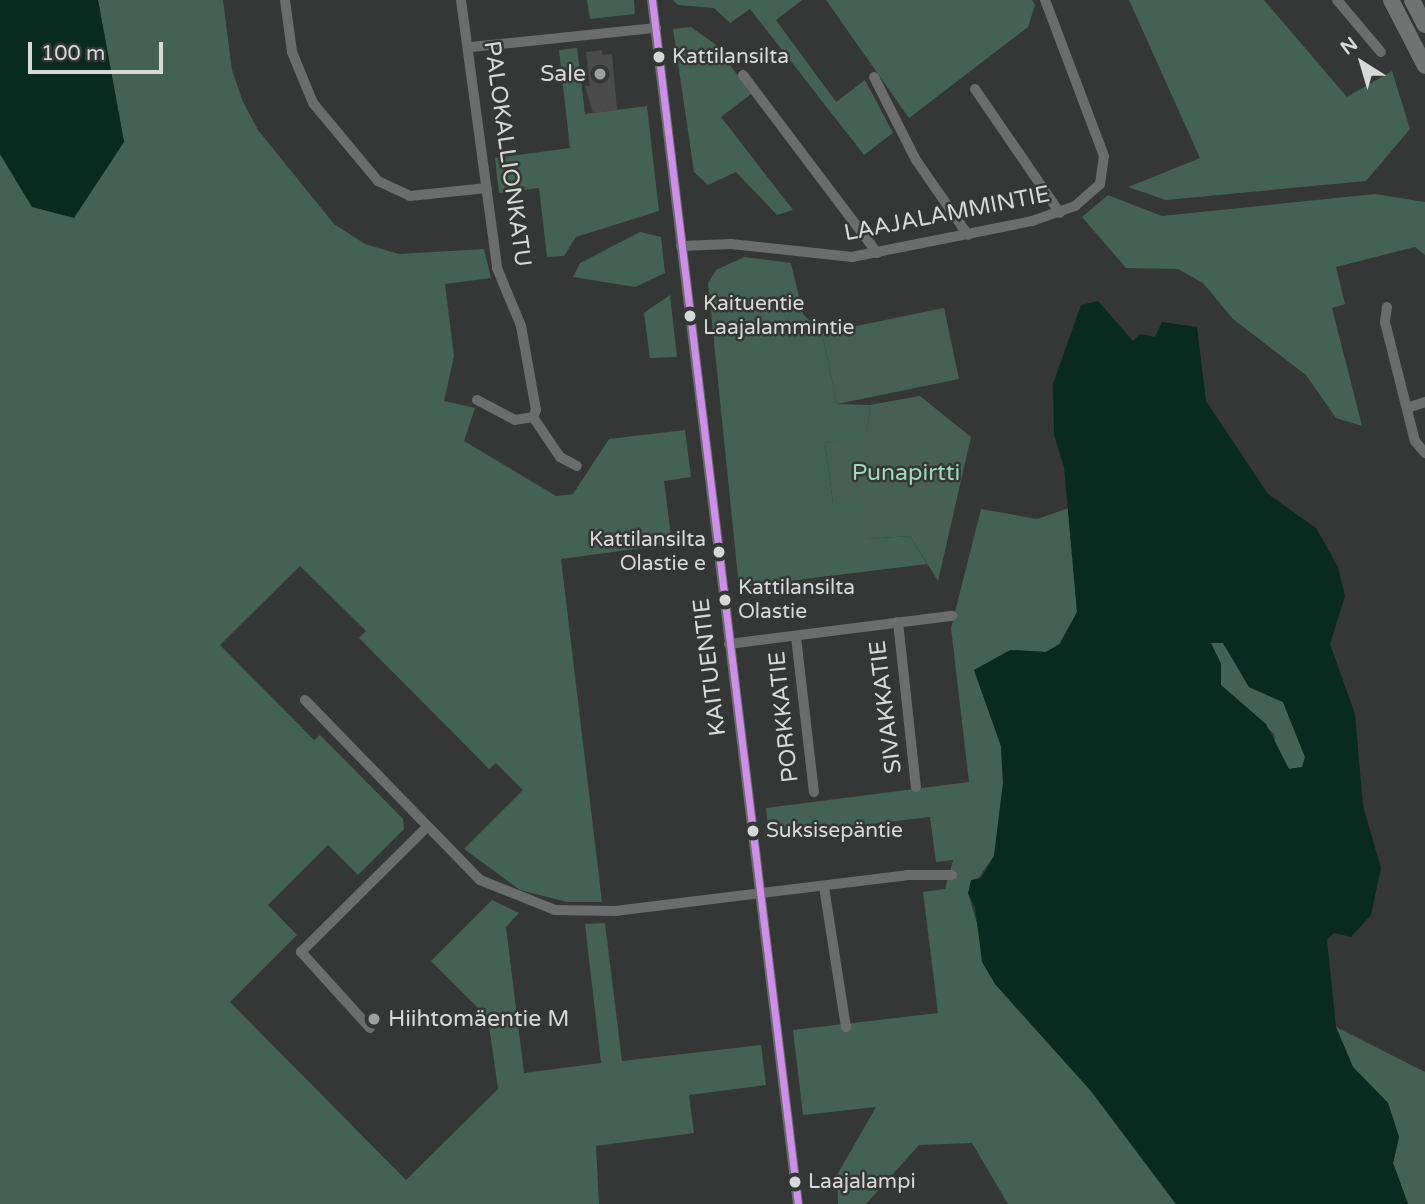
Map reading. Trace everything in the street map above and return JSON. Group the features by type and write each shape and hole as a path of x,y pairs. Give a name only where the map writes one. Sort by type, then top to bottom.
{"highway":[{"path":"1391,0 1425,66"},
{"path":"1412,0 1425,25"}],"street":[{"path":"285,0 292,52 313,103 378,181 410,195 487,188"},
{"name":"PALOKALLIONKATU","path":"461,0 471,47 498,268 521,326 536,410 533,417"},
{"name":"KAITUENTIE","path":"652,0 758,893 798,1204"},
{"name":"LAAJALAMMINTIE","path":"681,246 731,244 841,257 877,253 1060,213 1090,195 1105,167 1045,0"},
{"path":"1337,0 1381,52"},
{"path":"471,47 656,28"},
{"path":"743,75 877,253"},
{"path":"874,77 916,160 968,235"},
{"path":"975,89 1060,213"},
{"path":"1387,307 1385,322 1407,408 1416,441 1425,453"},
{"path":"477,400 515,419 533,417 560,457 577,466"},
{"path":"1407,408 1425,402"},
{"path":"729,644 952,616"},
{"name":"SIVAKKATIE","path":"898,622 916,787"},
{"name":"PORKKATIE","path":"796,637 814,792"},
{"path":"305,700 426,828 480,880 555,910 615,911 907,875 952,875"},
{"path":"370,1028 301,952 426,828"},
{"path":"824,887 846,1027"}],"green space":[{"path":"944,308 959,379 837,404 822,333"},
{"name":"Punapirtti","path":"920,396 971,437 938,581 910,536 867,539 833,503 825,443 867,434 870,405"}],"shaded area":[{"path":"0,0 98,0 124,142 74,218 32,207 0,154"},
{"path":"98,0 223,0 232,70 243,102 258,130 334,224 365,244 399,254 484,249 491,278 445,284 454,356 444,401 475,408 464,441 556,496 573,494 609,439 685,430 691,477 664,481 672,544 561,559 602,902 567,902 520,890 464,849 523,790 496,763 489,769 359,638 366,631 300,566 220,645 314,740 320,735 403,819 404,829 358,875 328,845 268,905 297,935 230,1002 406,1180 498,1089 488,1018 431,961 492,900 519,913 506,927 524,1073 601,1063 585,924 605,923 622,1061 761,1045 766,1085 689,1095 694,1133 596,1146 599,1204 0,1204 0,154 32,206 124,142"},
{"path":"587,0 634,0 635,14 590,19"},
{"path":"673,0 802,0 776,20 836,102 865,80 893,133 864,155 750,9 730,23 714,8 678,5"},
{"path":"826,0 1032,0 1035,5 1028,27 909,118"},
{"path":"1129,0 1264,0 1347,97 1392,71 1410,129 1366,181 1166,200 1128,187 1200,158"},
{"path":"691,27 715,44 751,94 721,117 793,210 777,215 736,172 708,185 694,172 673,29"},
{"path":"577,48 585,114 647,106 659,211 576,237 564,256 547,257 539,188 499,193 495,158 570,148 559,50"},
{"path":"1375,194 1425,202 1425,255 1415,247 1336,267 1345,304 1332,308 1362,426 1336,418 1306,375 1233,319 1203,283 1178,269 1126,268 1082,217 1108,195 1162,216"},
{"path":"640,232 661,237 665,273 635,287 573,277 580,263"},
{"path":"744,257 791,263 803,314 822,333 837,404 870,405 867,435 825,443 833,503 860,500 867,539 910,536 927,564 739,587 708,283 716,270"},
{"path":"670,295 677,357 650,358 644,313"},
{"path":"1098,301 1133,341 1140,334 1155,337 1162,322 1197,327 1206,401 1268,494 1316,528 1338,567 1345,596 1330,644 1355,714 1363,806 1381,868 1371,915 1351,937 1334,933 1327,940 1336,1027 1353,1067 1388,1103 1399,1137 1393,1163 1408,1204 1176,1204 1091,1091 995,984 982,962 975,907 968,893 971,880 981,878 994,856 1003,783 1001,746 974,670 1011,650 1046,652 1060,644 1077,612 1064,467 1054,435 1053,384 1081,305","holes":["1211,643 1223,643 1249,687 1283,702 1305,757 1302,767 1289,769 1266,724 1221,685 1221,664"]},
{"path":"1069,508 1077,612 1059,644 1046,652 1010,650 974,670 1001,746 1003,783 994,856 968,893 995,984 1091,1091 1176,1204 1008,1204 972,1143 919,1145 866,1204 838,1204 837,1175 876,1107 803,1115 793,1030 938,1013 923,892 945,889 953,860 936,862 930,817 769,836 766,808 969,782 951,628 981,509 1037,519"},
{"path":"1211,643 1223,643 1249,687 1283,702 1305,757 1303,767 1289,769 1276,749 1274,734 1221,685 1221,664"},
{"path":"1336,1027 1425,1072 1425,1204 1408,1204 1393,1163 1399,1137 1388,1103 1353,1067"}],"building":[{"name":"Sale","path":"602,50 602,55 612,54 617,110 593,113 585,86 590,86 586,52"}],"transit line":[{"path":"652,0 798,1204"}],"place":[{"name":"Kattilansilta","path":"659,57"},
{"name":"Sale","path":"600,74"},
{"name":"Kaituentie Laajalammintie","path":"690,316"},
{"name":"Kattilansilta Olastie e","path":"719,552"},
{"name":"Kattilansilta Olastie","path":"725,600"},
{"name":"Suksisepäntie","path":"753,831"},
{"name":"Hiihtomäentie M","path":"374,1019"},
{"name":"Laajalampi","path":"795,1182"}]}
